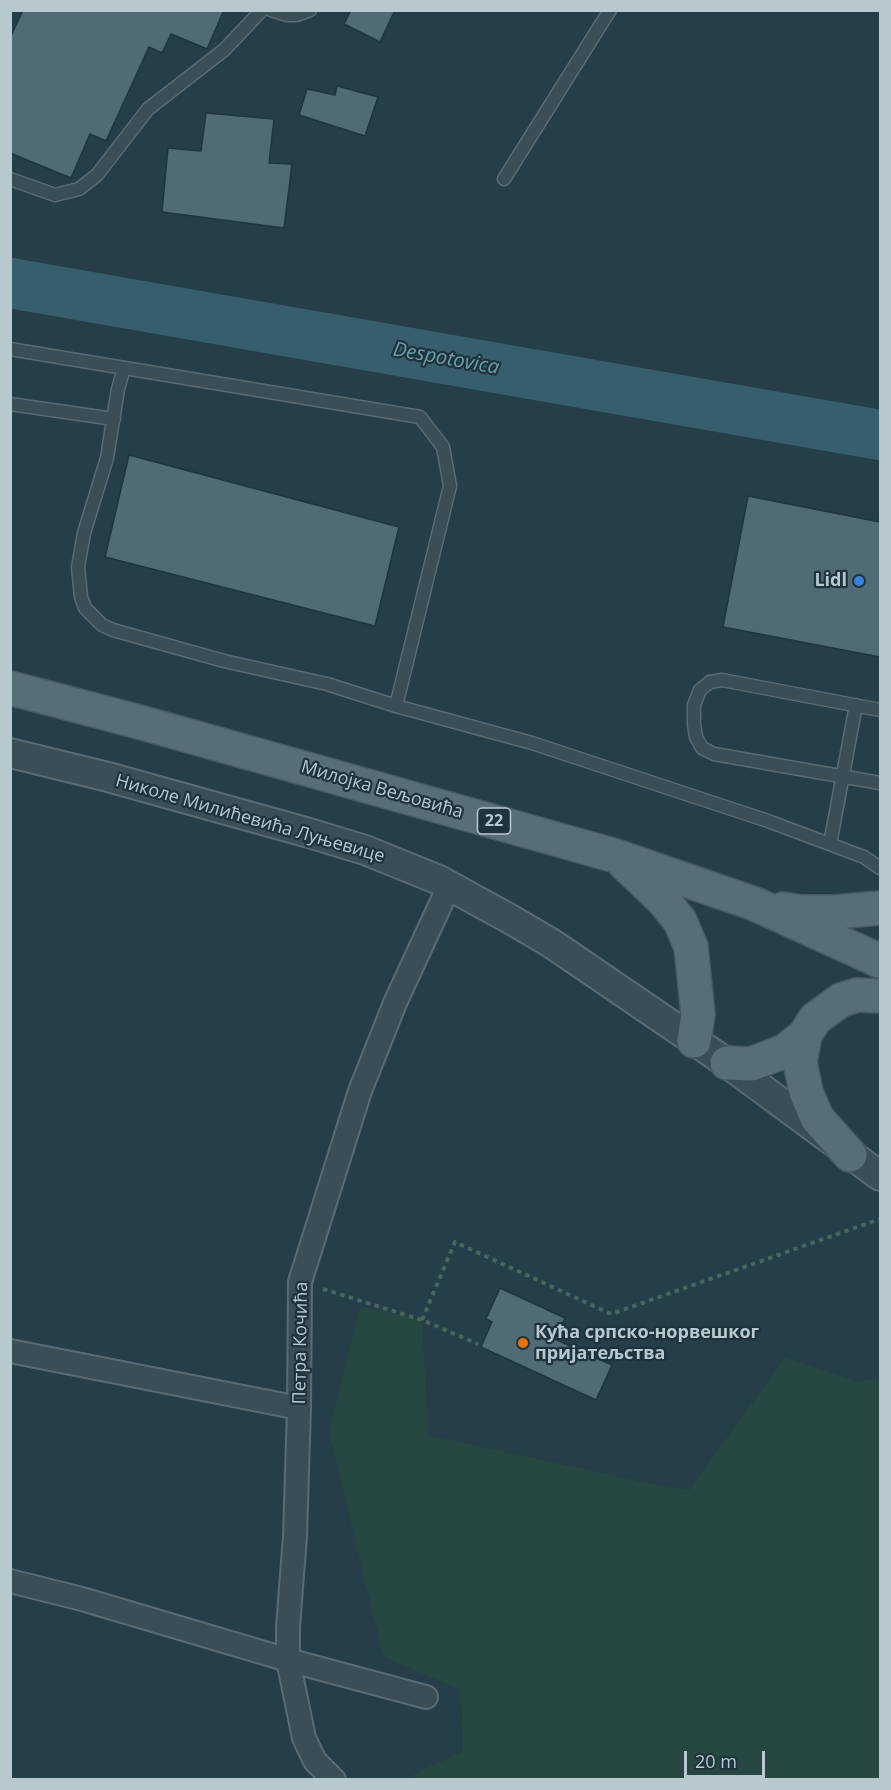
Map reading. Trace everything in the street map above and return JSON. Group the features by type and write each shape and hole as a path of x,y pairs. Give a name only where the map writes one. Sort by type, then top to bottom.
{"main road":[{"name":"Милојка Вељовића","path":"10,688 143,723 616,856 755,904 880,962"},
{"path":"616,856 669,907 680,921 691,946 698,1014 694,1041"},
{"path":"755,904 801,912 856,912 880,908"},
{"path":"727,1063 751,1064 784,1051 805,1035 815,1019 841,1000 857,995 880,996"},
{"path":"805,1035 800,1062 806,1092 817,1118 850,1155"}],"street":[{"name":"Николе Милићевића Луњевице","path":"10,753 108,777 309,833 402,864 449,886 531,930 727,1063 880,1176"},
{"name":"Петра Кочића","path":"334,1779 315,1761 304,1738 288,1660 288,1627 295,1536 300,1282 360,1091 395,1003 449,886"},
{"path":"10,1351 299,1408"},
{"path":"10,1581 82,1599 288,1660 426,1697"}],"lane":[{"path":"10,179 55,195 79,189 97,175 148,109 224,50 262,10"},
{"path":"271,10 287,15 297,15 310,10"},
{"path":"504,179 610,10"},
{"path":"10,349 420,417 443,447 450,486 396,706"},
{"path":"124,368 118,389 107,458 80,550 78,567 81,597 85,608 102,625 224,661 327,684 396,706 532,742 830,844 864,857 880,868"},
{"path":"10,404 114,419"},
{"path":"880,710 722,680 710,682 700,690 694,705 696,737 702,748 714,754 880,783"},
{"path":"830,844 856,705"}],"path":[{"path":"422,1320 455,1242 611,1314 880,1219"},
{"path":"300,1282 422,1320 478,1344"}],"green space":[{"path":"360,1306 422,1320 428,1435 689,1490 785,1358 854,1381 880,1379 880,1779 415,1779 414,1774 463,1751 461,1690 384,1657 329,1432"}],"building":[{"path":"23,10 224,10 207,49 171,34 162,53 149,47 106,141 90,134 71,178 10,153 10,38"},
{"path":"351,10 395,10 380,42 344,24"},
{"path":"337,86 378,97 365,136 299,115 307,89 335,95"},
{"path":"206,113 274,119 269,163 292,164 284,228 162,212 168,148 201,151"},
{"path":"129,455 399,527 375,626 105,557"},
{"path":"748,496 880,522 880,657 723,627"},
{"name":"Кућа српско-норвешког пријатељства","path":"500,1288 565,1318 555,1339 612,1365 596,1400 481,1347 492,1322 486,1319"}],"waterway":[{"name":"Despotovica","path":"10,283 880,435"}],"place":[{"name":"Lidl","path":"859,581"},
{"name":"Кућа српско-норвешког пријатељства","path":"523,1343"}]}
